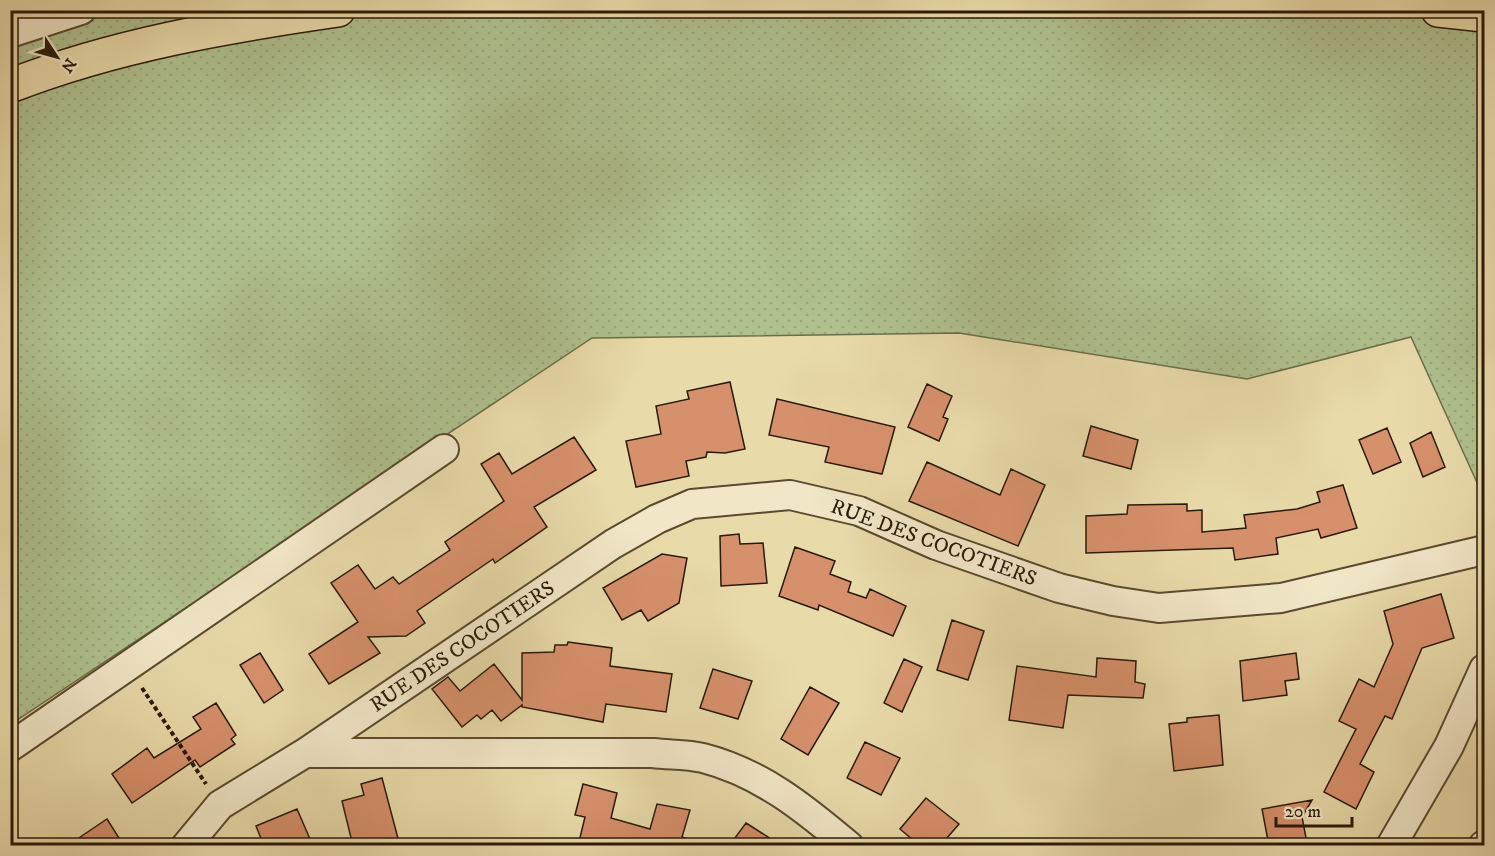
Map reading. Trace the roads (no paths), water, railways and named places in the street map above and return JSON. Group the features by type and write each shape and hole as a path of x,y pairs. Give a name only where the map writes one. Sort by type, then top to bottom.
{"main road":[{"path":"10,86 62,66 236,25 338,10"},
{"path":"1438,10 1485,15"}],"street":[{"path":"10,33 81,10"},
{"path":"10,747 444,449"},
{"name":"RUE DES COCOTIERS","path":"186,846 220,805 305,753 613,544 657,519 692,504 790,495 828,502 859,511 936,545 1014,574 1113,601 1159,608 1281,598 1485,550"},
{"path":"1391,846 1449,746 1485,669"},
{"path":"305,753 653,753 702,758 749,774 792,799 849,846"}]}
